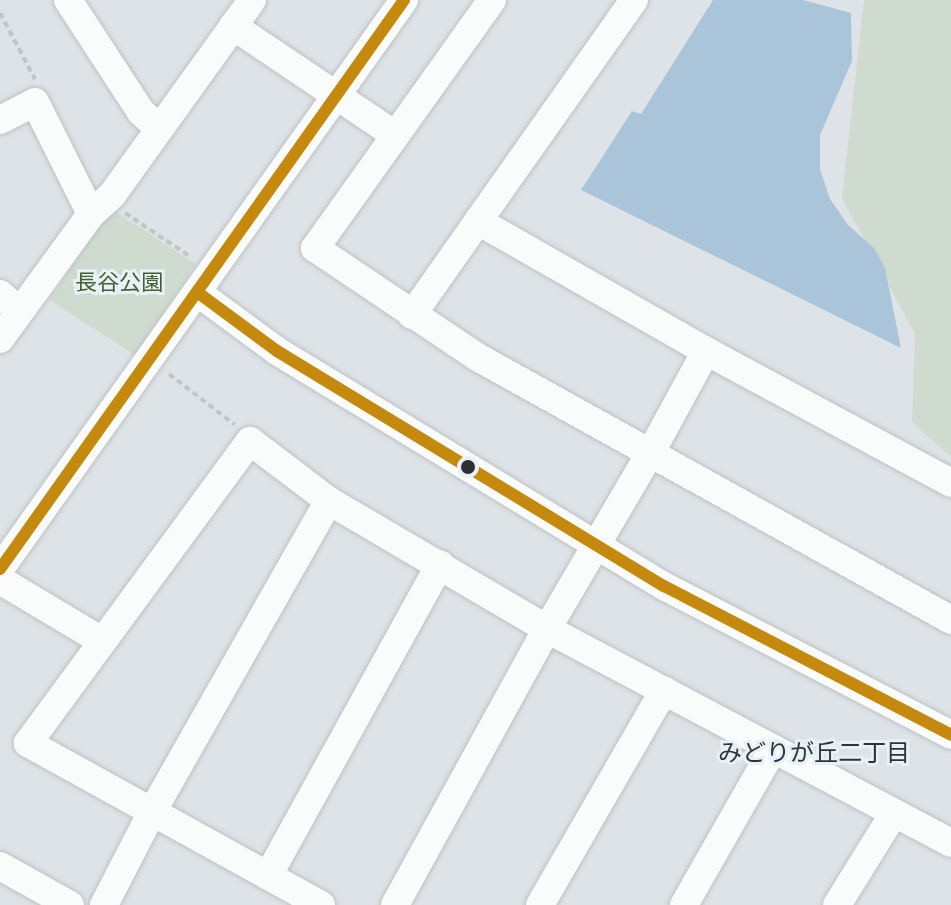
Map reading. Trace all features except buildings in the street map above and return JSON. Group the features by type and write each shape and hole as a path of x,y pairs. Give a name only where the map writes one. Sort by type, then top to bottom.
{"street":[{"path":"68,0 141,112 160,129"},
{"path":"0,339 9,303 112,195 252,0"},
{"path":"0,569 404,0"},
{"path":"492,0 315,248 479,358 951,620"},
{"path":"412,315 634,0"},
{"path":"233,26 395,135"},
{"path":"0,120 35,102 91,214"},
{"path":"478,221 706,351 951,483"},
{"path":"197,292 277,351 664,586 887,699 951,735"},
{"path":"395,905 547,629 651,452 706,351"},
{"path":"321,905 28,743 250,441 329,501 547,629 951,843"},
{"path":"104,905 152,812 329,501"},
{"path":"268,876 440,564"},
{"path":"0,580 102,641"},
{"path":"540,905 664,690"},
{"path":"684,905 773,749"},
{"path":"837,905 894,813"},
{"path":"0,866 70,905"}],"path":[{"path":"148,359 242,430 250,441"}],"green space":[{"path":"864,0 951,0 951,457 912,422 915,334 842,198"},
{"name":"長谷公園","path":"110,208 196,264 136,356 50,300"}],"water":[{"path":"713,0 803,0 851,13 852,61 820,135 820,169 830,199 848,225 874,248 885,268 901,348 581,190 632,111 641,114"}],"transit line":[{"path":"0,569 404,0"},
{"path":"197,292 277,351 664,586 951,735"}],"district":[{"name":"みどりが丘二丁目","path":"814,752"}]}
